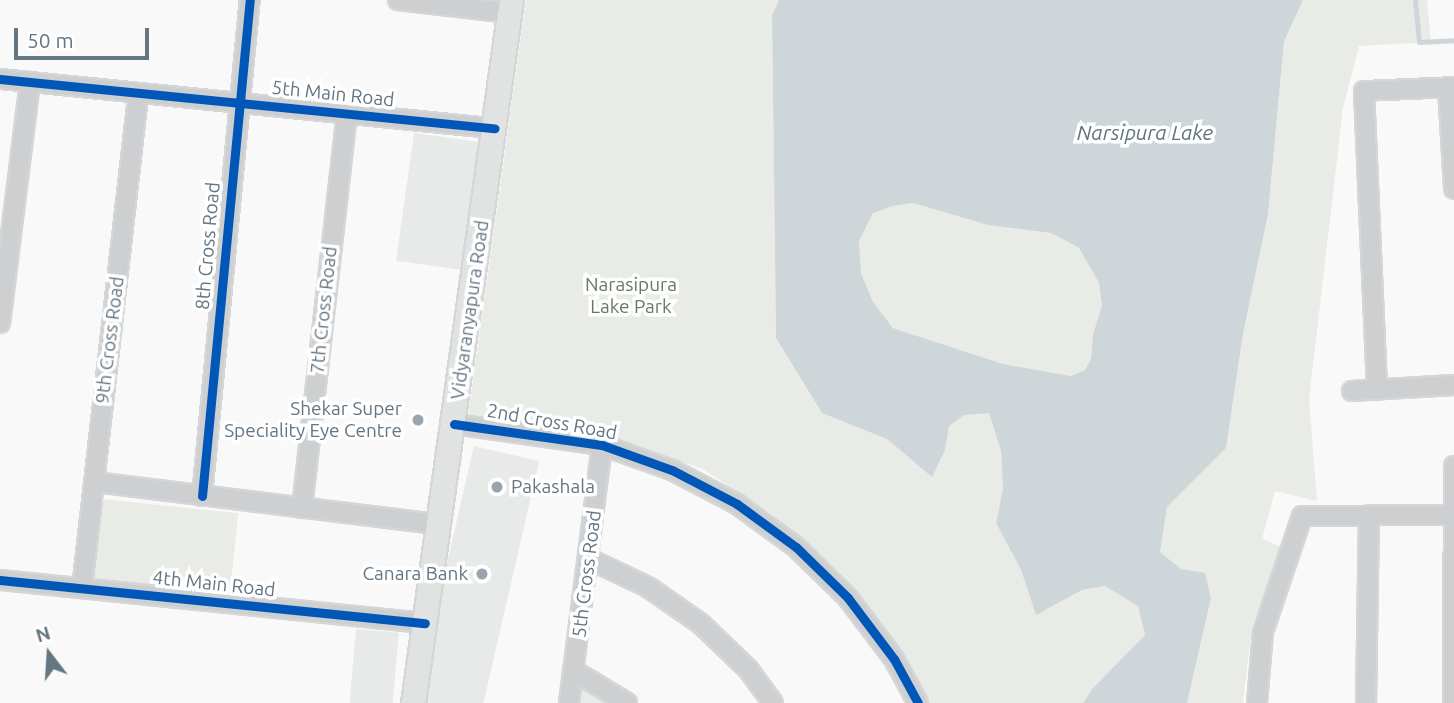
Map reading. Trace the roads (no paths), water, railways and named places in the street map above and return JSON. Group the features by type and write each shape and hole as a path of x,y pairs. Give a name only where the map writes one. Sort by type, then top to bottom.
{"main road":[{"name":"Vidyaranyapura Road","path":"413,703 511,6"}],"street":[{"name":"8th Cross Road","path":"202,496 250,0"},
{"path":"398,0 511,6"},
{"name":"5th Main Road","path":"0,79 495,128"},
{"path":"0,323 30,82"},
{"path":"1377,389 1364,91 1451,87 1454,189"},
{"name":"9th Cross Road","path":"82,588 138,93"},
{"name":"7th Cross Road","path":"302,508 346,113"},
{"path":"1352,391 1454,385"},
{"name":"2nd Cross Road","path":"454,424 602,445 660,465 705,485 757,517 796,547 848,598 872,628 918,703"},
{"name":"5th Cross Road","path":"569,703 602,445"},
{"path":"1453,703 1454,466"},
{"path":"94,482 437,524"},
{"path":"1366,703 1369,515"},
{"path":"1257,703 1264,632 1302,516 1453,515"},
{"path":"589,559 648,587 701,624 748,669 774,703"},
{"name":"4th Main Road","path":"0,580 425,623"},
{"path":"574,671 628,703"}],"water":[{"name":"Narsipura Lake","path":"779,0 1303,0 1284,41 1268,214 1243,334 1226,448 1167,507 1160,552 1181,569 1205,573 1211,598 1187,703 1083,703 1092,689 1145,635 1138,606 1105,586 1082,590 1036,615 1021,570 996,523 1003,489 1001,451 989,413 964,415 949,426 945,450 932,477 887,439 822,413 776,338 772,15","holes":["913,203 988,225 1051,233 1079,248 1099,283 1102,306 1093,334 1091,359 1085,370 1071,376 1003,364 893,328 873,302 861,273 859,241 873,213"]}],"waterway":[{"path":"1415,0 1419,42 1454,40"}],"place":[{"name":"Shekar Super Speciality Eye Centre","path":"418,420"},
{"name":"Pakashala","path":"497,487"},
{"name":"Canara Bank","path":"482,574"}],"park label":[{"name":"Narasipura Lake Park","path":"631,296"}]}
